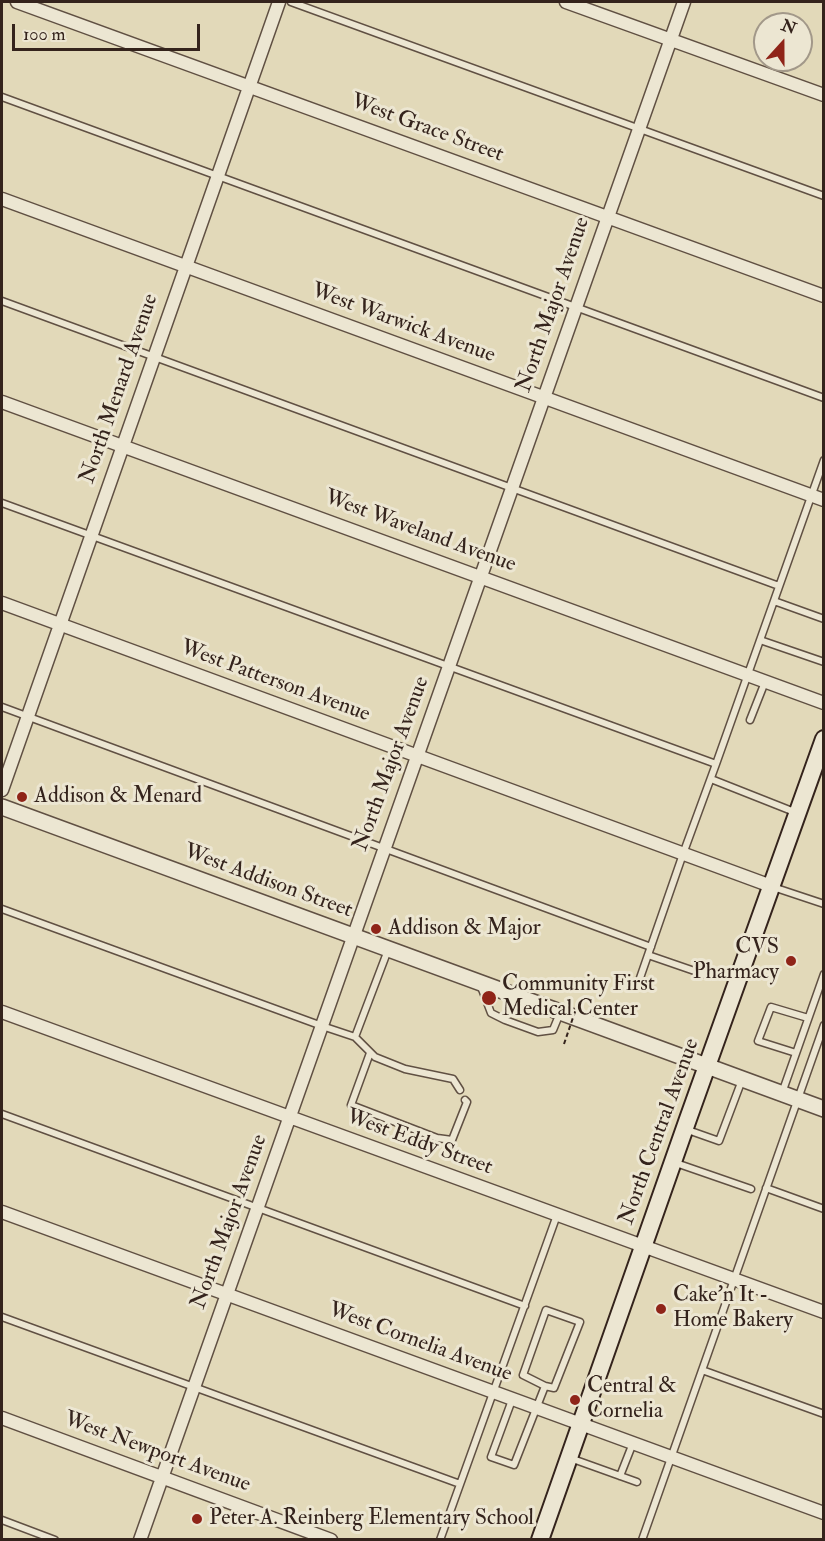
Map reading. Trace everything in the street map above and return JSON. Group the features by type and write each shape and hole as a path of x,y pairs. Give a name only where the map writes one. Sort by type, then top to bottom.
{"main road":[{"name":"North Central Avenue","path":"540,1539 672,1161 824,739"}],"street":[{"name":"West Grace Street","path":"17,2 824,296"},
{"name":"North Menard Avenue","path":"2,790 279,2"},
{"path":"566,2 824,95"},
{"name":"North Major Avenue","path":"140,1539 684,2"},
{"name":"West Warwick Avenue","path":"2,199 824,500"},
{"name":"West Waveland Avenue","path":"2,402 824,703"},
{"name":"West Patterson Avenue","path":"2,603 771,886"},
{"name":"West Addison Street","path":"2,807 824,1109"},
{"name":"West Eddy Street","path":"2,1012 824,1312"},
{"name":"West Cornelia Avenue","path":"2,1212 824,1513"},
{"name":"West Newport Avenue","path":"2,1418 331,1539"}],"lane":[{"path":"291,2 824,196"},
{"path":"2,97 824,398"},
{"path":"2,301 779,586"},
{"path":"640,978 682,854 711,779 824,460"},
{"path":"2,502 716,764"},
{"path":"774,601 824,618"},
{"path":"760,640 824,662"},
{"path":"750,720 765,681"},
{"path":"2,708 651,947"},
{"path":"711,779 797,813"},
{"path":"771,886 824,904"},
{"path":"2,909 355,1037 375,1057 405,1069 453,1079 460,1090"},
{"path":"355,1037 388,950"},
{"path":"648,955 709,975"},
{"path":"782,1094 824,974"},
{"path":"480,983 491,1013 516,1024 538,1032 552,1030 560,1013"},
{"path":"796,1053 759,1041 771,1006 808,1018"},
{"path":"642,1539 824,1025"},
{"path":"370,1053 351,1105 437,1138 452,1140 467,1102 465,1100"},
{"path":"684,1128 719,1141 742,1079"},
{"path":"2,1114 525,1306"},
{"path":"672,1161 751,1188"},
{"path":"766,1188 824,1209"},
{"path":"440,1539 557,1215"},
{"path":"546,1310 580,1322 554,1388 545,1386 523,1376 546,1310"},
{"path":"2,1317 460,1484"},
{"path":"702,1370 824,1414"},
{"path":"512,1400 491,1457 514,1465 545,1386"},
{"path":"620,1476 633,1443"},
{"path":"568,1458 637,1482"},
{"path":"2,1520 55,1539"}],"path":[{"path":"564,1044 579,1000"}],"place":[{"name":"Addison & Menard","path":"22,797"},
{"name":"Addison & Major","path":"376,929"},
{"name":"CVS Pharmacy","path":"791,961"},
{"name":"Community First Medical Center","path":"489,998"},
{"name":"Cake’n It - Home Bakery","path":"661,1309"},
{"name":"Central & Cornelia","path":"575,1400"},
{"name":"Peter A. Reinberg Elementary School","path":"197,1519"}]}
